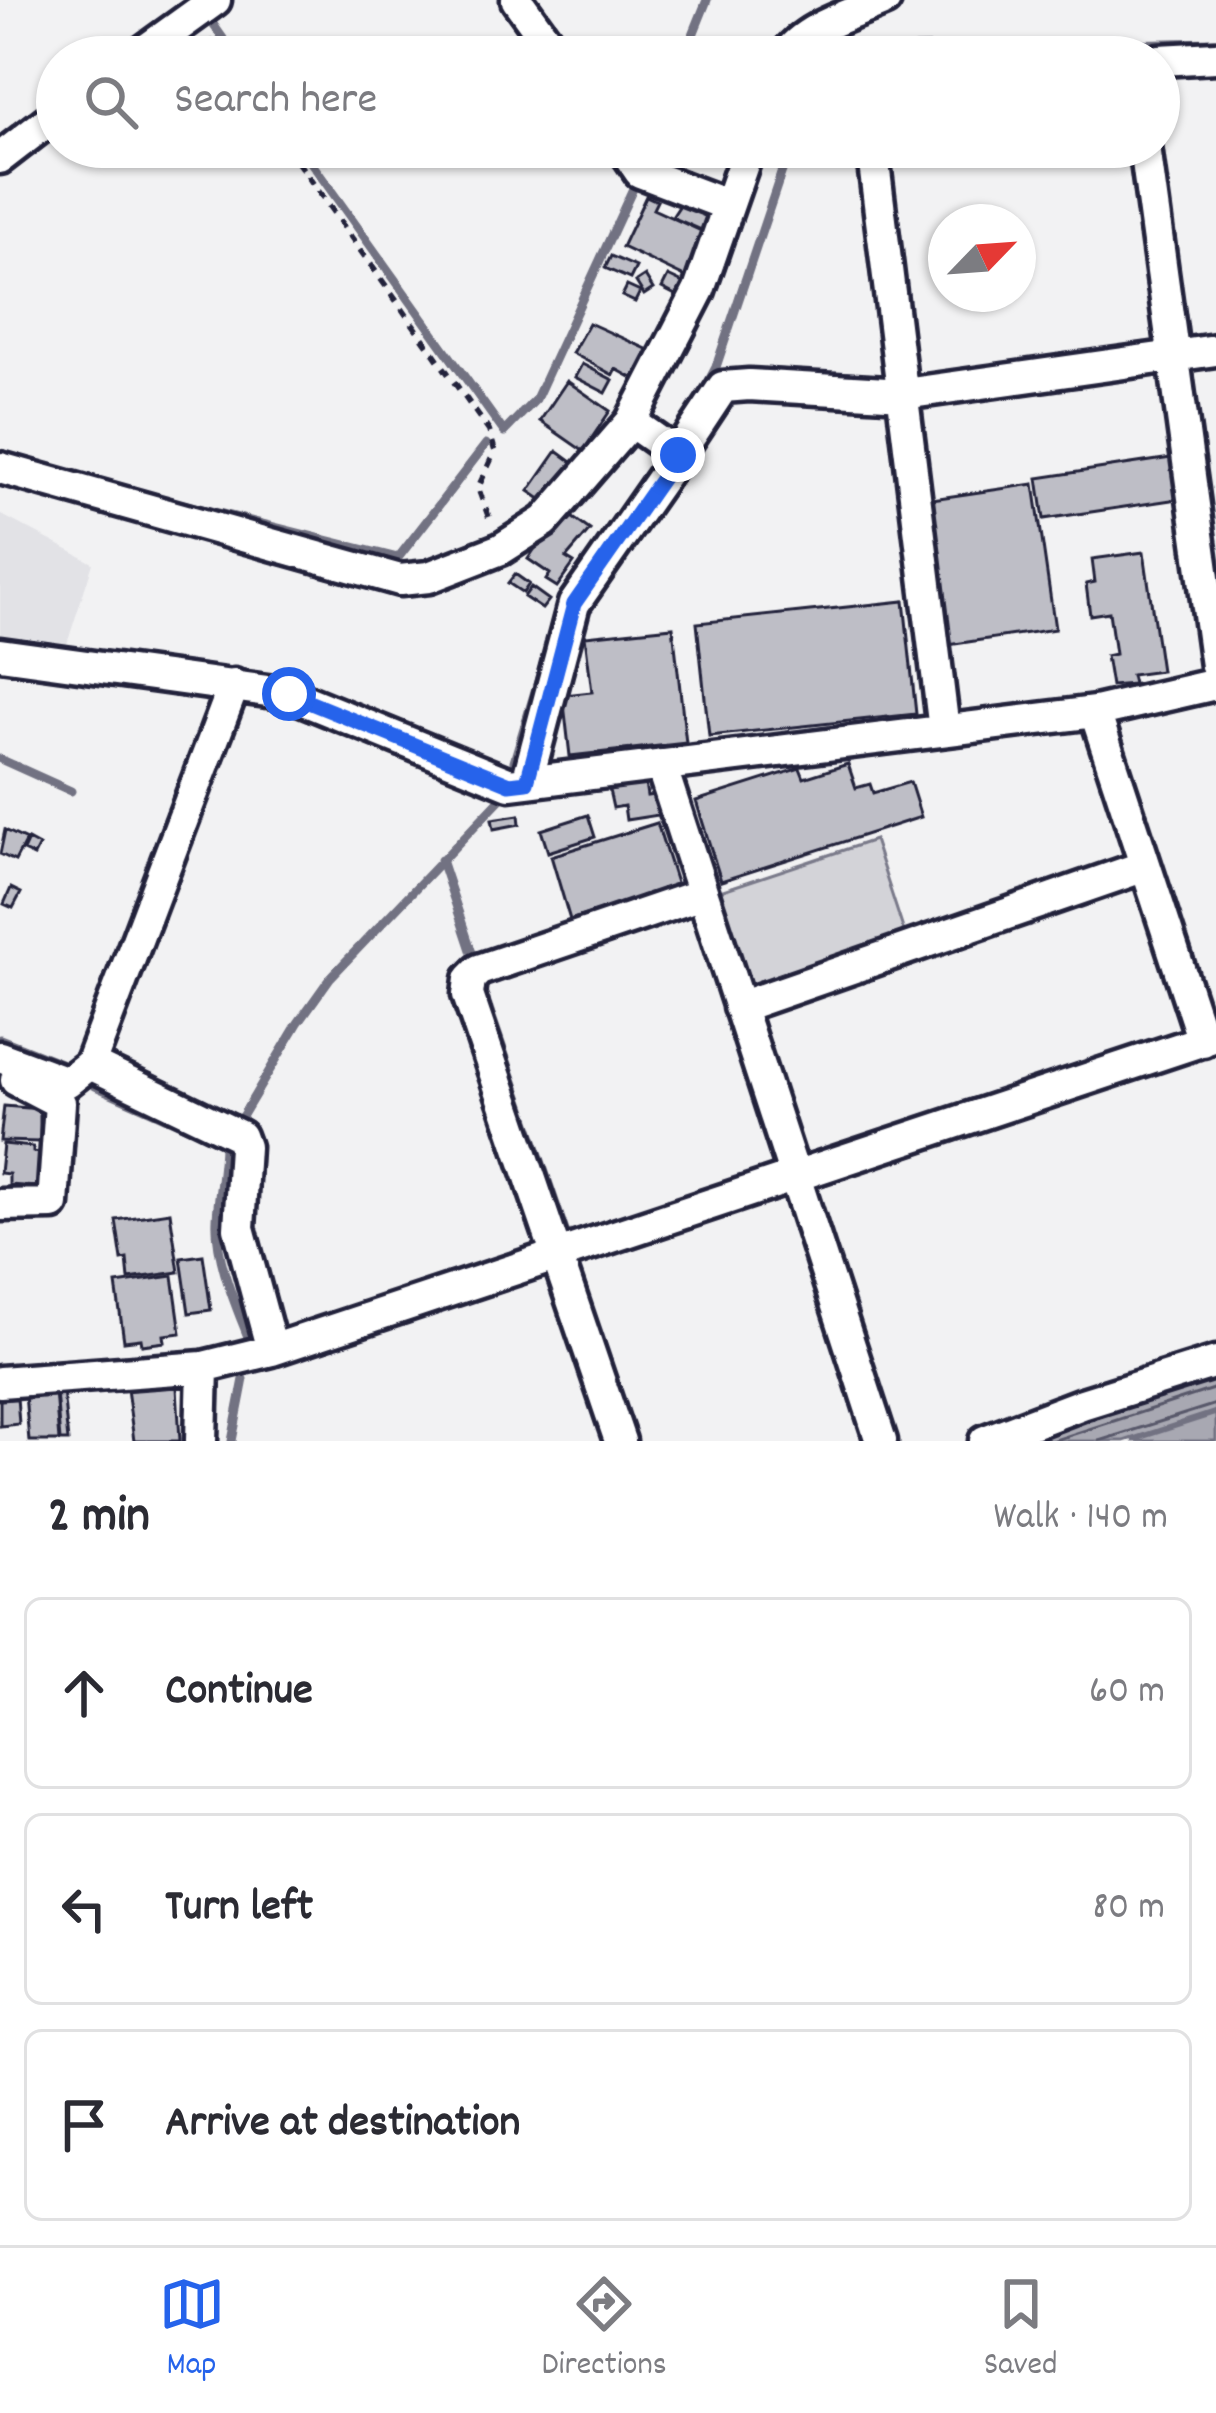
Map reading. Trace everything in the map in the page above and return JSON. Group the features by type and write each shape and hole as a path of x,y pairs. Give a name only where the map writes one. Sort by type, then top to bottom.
{"street":[{"path":"165,36 215,0"},
{"path":"517,0 543,36"},
{"path":"806,36 885,0"},
{"path":"1180,59 1216,57"},
{"path":"0,158 36,130"},
{"path":"637,168 727,205"},
{"path":"0,468 400,580 429,577 501,549 545,521 631,422 699,290 741,168"},
{"path":"875,168 944,730"},
{"path":"1148,168 1216,666"},
{"path":"527,782 574,604 723,387 904,394 1216,350"},
{"path":"631,422 678,455"},
{"path":"0,654 289,694 510,784 1095,712 1216,684"},
{"path":"0,1057 68,1082 90,1064 234,686"},
{"path":"0,1382 203,1367 272,1350 1209,1039 1095,712"},
{"path":"661,765 881,1441"},
{"path":"739,1007 1145,866"},
{"path":"620,1441 468,994 470,979 478,970 702,895"},
{"path":"90,1064 240,1136 244,1147 238,1228 272,1350"},
{"path":"0,1072 60,1103 53,1204 0,1205"},
{"path":"985,1441 1082,1404 1216,1362"},
{"path":"201,1441 203,1367"}],"path":[{"path":"301,168 489,431 495,451 478,488 501,549"}],"shaded area":[{"path":"0,514 93,563 66,647 0,636"},
{"path":"874,840 907,941 755,994 740,985 711,894"}],"water":[{"path":"1216,1376 1216,1411 1124,1441 1014,1441"},
{"path":"1216,1414 1216,1441 1132,1441"}],"building":[{"path":"646,196 657,201 653,209 712,236 691,280 622,247"},
{"path":"684,199 695,204 692,210 710,218 704,231 672,217"},
{"path":"611,256 636,267 630,279 605,268"},
{"path":"645,276 653,289 644,295 636,282"},
{"path":"668,276 689,286 683,299 662,288"},
{"path":"627,286 640,292 635,302 622,296"},
{"path":"589,323 651,351 636,380 616,369 613,375 572,353"},
{"path":"582,364 613,380 606,393 575,377"},
{"path":"567,381 610,411 583,451 540,421"},
{"path":"557,451 575,464 548,504 529,491"},
{"path":"1171,458 1178,499 1044,519 1038,478"},
{"path":"1034,484 1055,629 948,645 925,500"},
{"path":"558,514 569,515 590,530 566,558 574,563 557,587 546,580 550,574 528,559"},
{"path":"1144,552 1161,671 1131,675 1133,684 1111,686 1106,656 1115,654 1109,612 1090,615 1086,584 1095,582 1092,559"},
{"path":"515,574 529,584 523,593 508,583"},
{"path":"531,587 549,600 542,609 524,597"},
{"path":"904,601 916,714 709,736 697,623"},
{"path":"673,627 686,743 570,756 563,695 592,692 585,636"},
{"path":"848,764 856,788 870,784 873,793 910,782 921,817 721,881 696,801 800,768 804,778"},
{"path":"645,783 647,796 654,795 658,815 626,820 624,806 613,808 609,790"},
{"path":"519,815 520,824 494,829 492,819"},
{"path":"588,815 595,837 548,852 541,830"},
{"path":"657,823 677,886 570,920 551,856"},
{"path":"5,830 26,840 15,861 0,854"},
{"path":"28,840 39,846 34,856 23,851"},
{"path":"11,888 21,893 13,908 4,904"},
{"path":"4,1106 40,1109 40,1142 0,1141"},
{"path":"3,1144 33,1147 33,1152 41,1153 37,1187 9,1185 9,1174 0,1173"},
{"path":"170,1212 179,1272 129,1279 116,1220"},
{"path":"203,1255 211,1310 189,1313 181,1258"},
{"path":"173,1276 181,1333 164,1335 165,1342 124,1341 116,1284"},
{"path":"177,1387 180,1441 134,1441 127,1389"},
{"path":"55,1391 59,1441 29,1441 25,1394"},
{"path":"56,1391 63,1391 68,1441 60,1441"},
{"path":"17,1397 19,1424 0,1426 0,1399"}],"waterway":[{"path":"692,36 707,0"},
{"path":"208,17 221,36"},
{"path":"1180,43 1216,42"},
{"path":"315,168 504,432 536,399 636,182"},
{"path":"704,390 716,367 783,168"},
{"path":"171,501 398,558 486,444"},
{"path":"514,761 557,618"},
{"path":"0,759 71,791"},
{"path":"240,1120 330,978 507,792"},
{"path":"441,860 474,959"},
{"path":"480,982 567,1237 574,1235"},
{"path":"0,1039 63,1064"},
{"path":"95,1086 189,1128"},
{"path":"215,1140 224,1144 219,1249 248,1337"},
{"path":"232,1441 244,1379"}],"route":[{"path":"289,694 510,784 527,782 574,604 678,455"}]}
